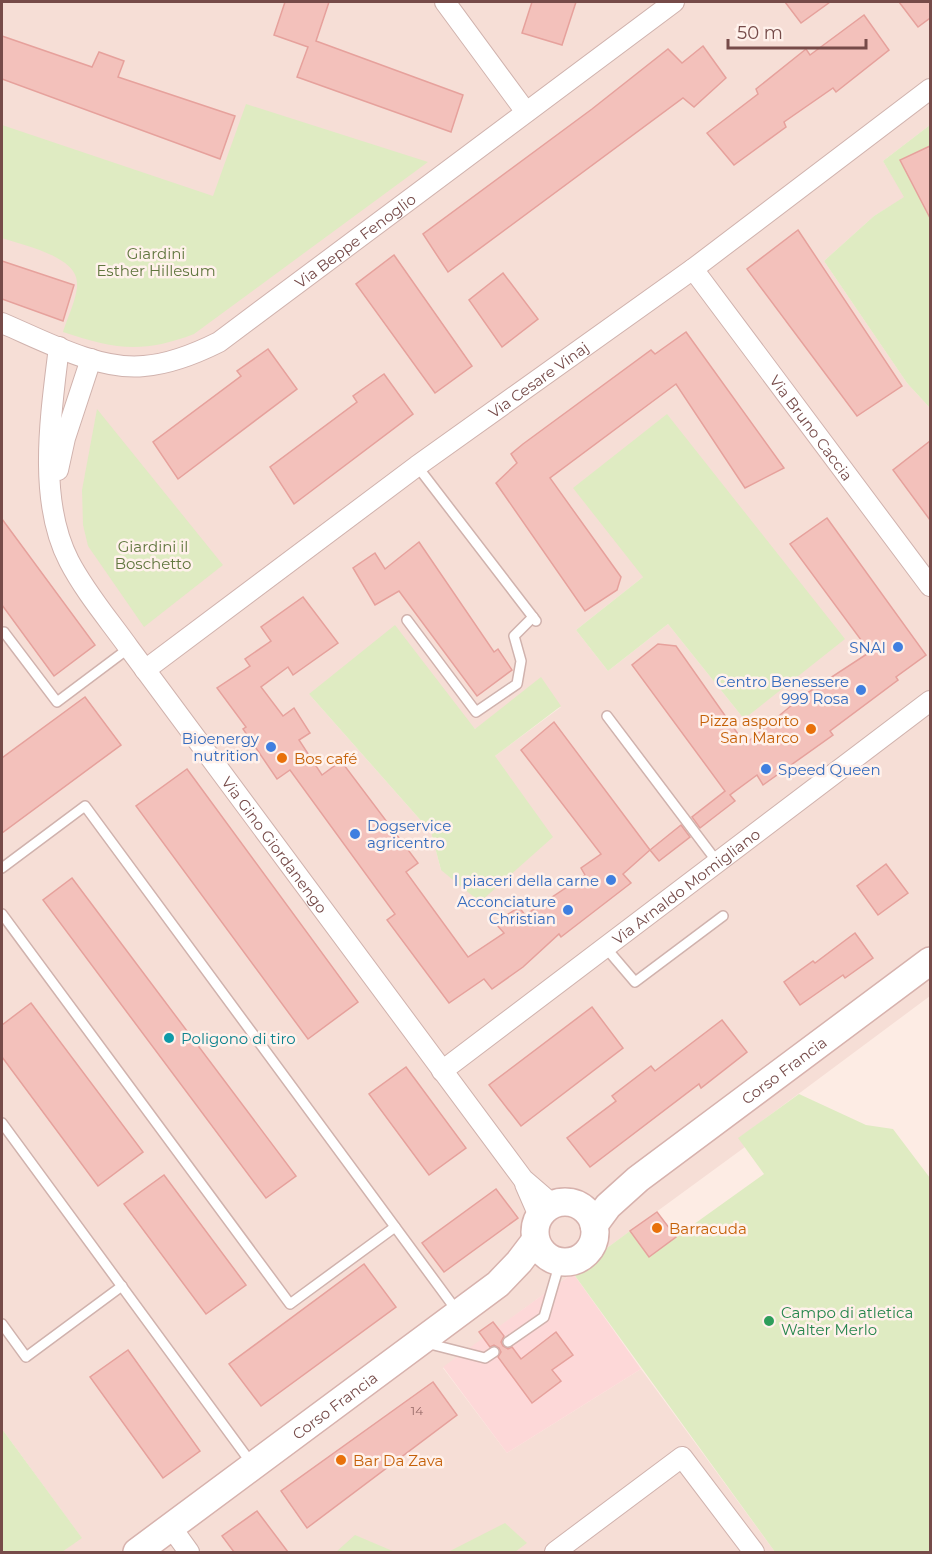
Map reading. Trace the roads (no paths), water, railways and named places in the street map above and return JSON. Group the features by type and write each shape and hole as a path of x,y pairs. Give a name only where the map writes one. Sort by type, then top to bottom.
{"main road":[{"name":"Corso Francia","path":"137,1552 498,1284 524,1270 548,1237 576,1261 589,1251 594,1240 587,1215 608,1206 638,1179 930,962"},
{"path":"548,1237 570,1202 587,1215"}],"street":[{"path":"446,2 526,112"},
{"name":"Via Beppe Fenoglio","path":"2,323 91,359 122,366 142,366 194,354 219,342 674,2"},
{"name":"Via Cesare Vinaj","path":"145,670 417,466 693,269 930,89"},
{"name":"Via Bruno Caccia","path":"693,269 930,586"},
{"name":"Via Gino Giordanengo","path":"59,347 49,452 52,499 57,528 68,559 85,587 145,670 523,1179 548,1237"},
{"name":"Via Gino Giordanengo","path":"52,499 65,438 91,359"},
{"name":"Via Arnaldo Momigliano","path":"442,1071 930,701"},
{"path":"555,1552 682,1457 754,1552"},
{"path":"171,1527 189,1552"}],"lane":[{"path":"407,620 476,712 517,684 521,661 514,636 535,619 417,466"},
{"path":"2,634 4,632 57,702 129,648"},
{"path":"607,716 718,863"},
{"path":"2,868 85,806 459,1313"},
{"path":"2,914 290,1304 395,1227"},
{"path":"606,948 635,982 723,916"},
{"path":"2,1123 253,1466"},
{"path":"508,1342 544,1317 548,1237"},
{"path":"2,1324 26,1357 122,1286"},
{"path":"421,1342 485,1358 494,1352"}],"place":[{"name":"SNAI","path":"898,647"},
{"name":"Centro Benessere 999 Rosa","path":"861,690"},
{"name":"Pizza asporto San Marco","path":"811,729"},
{"name":"Bioenergy nutrition","path":"271,747"},
{"name":"Bos café","path":"282,758"},
{"name":"Speed Queen","path":"766,769"},
{"name":"Dogservice agricentro","path":"355,834"},
{"name":"I piaceri della carne","path":"611,880"},
{"name":"Acconciature Christian","path":"568,910"},
{"name":"Poligono di tiro","path":"169,1038"},
{"name":"Barracuda","path":"657,1228"},
{"name":"Campo di atletica Walter Merlo","path":"769,1321"},
{"name":"Bar Da Zava","path":"341,1460"}],"park label":[{"name":"Giardini Esther Hillesum","path":"156,262"},
{"name":"Giardini il Boschetto","path":"153,554"}]}
